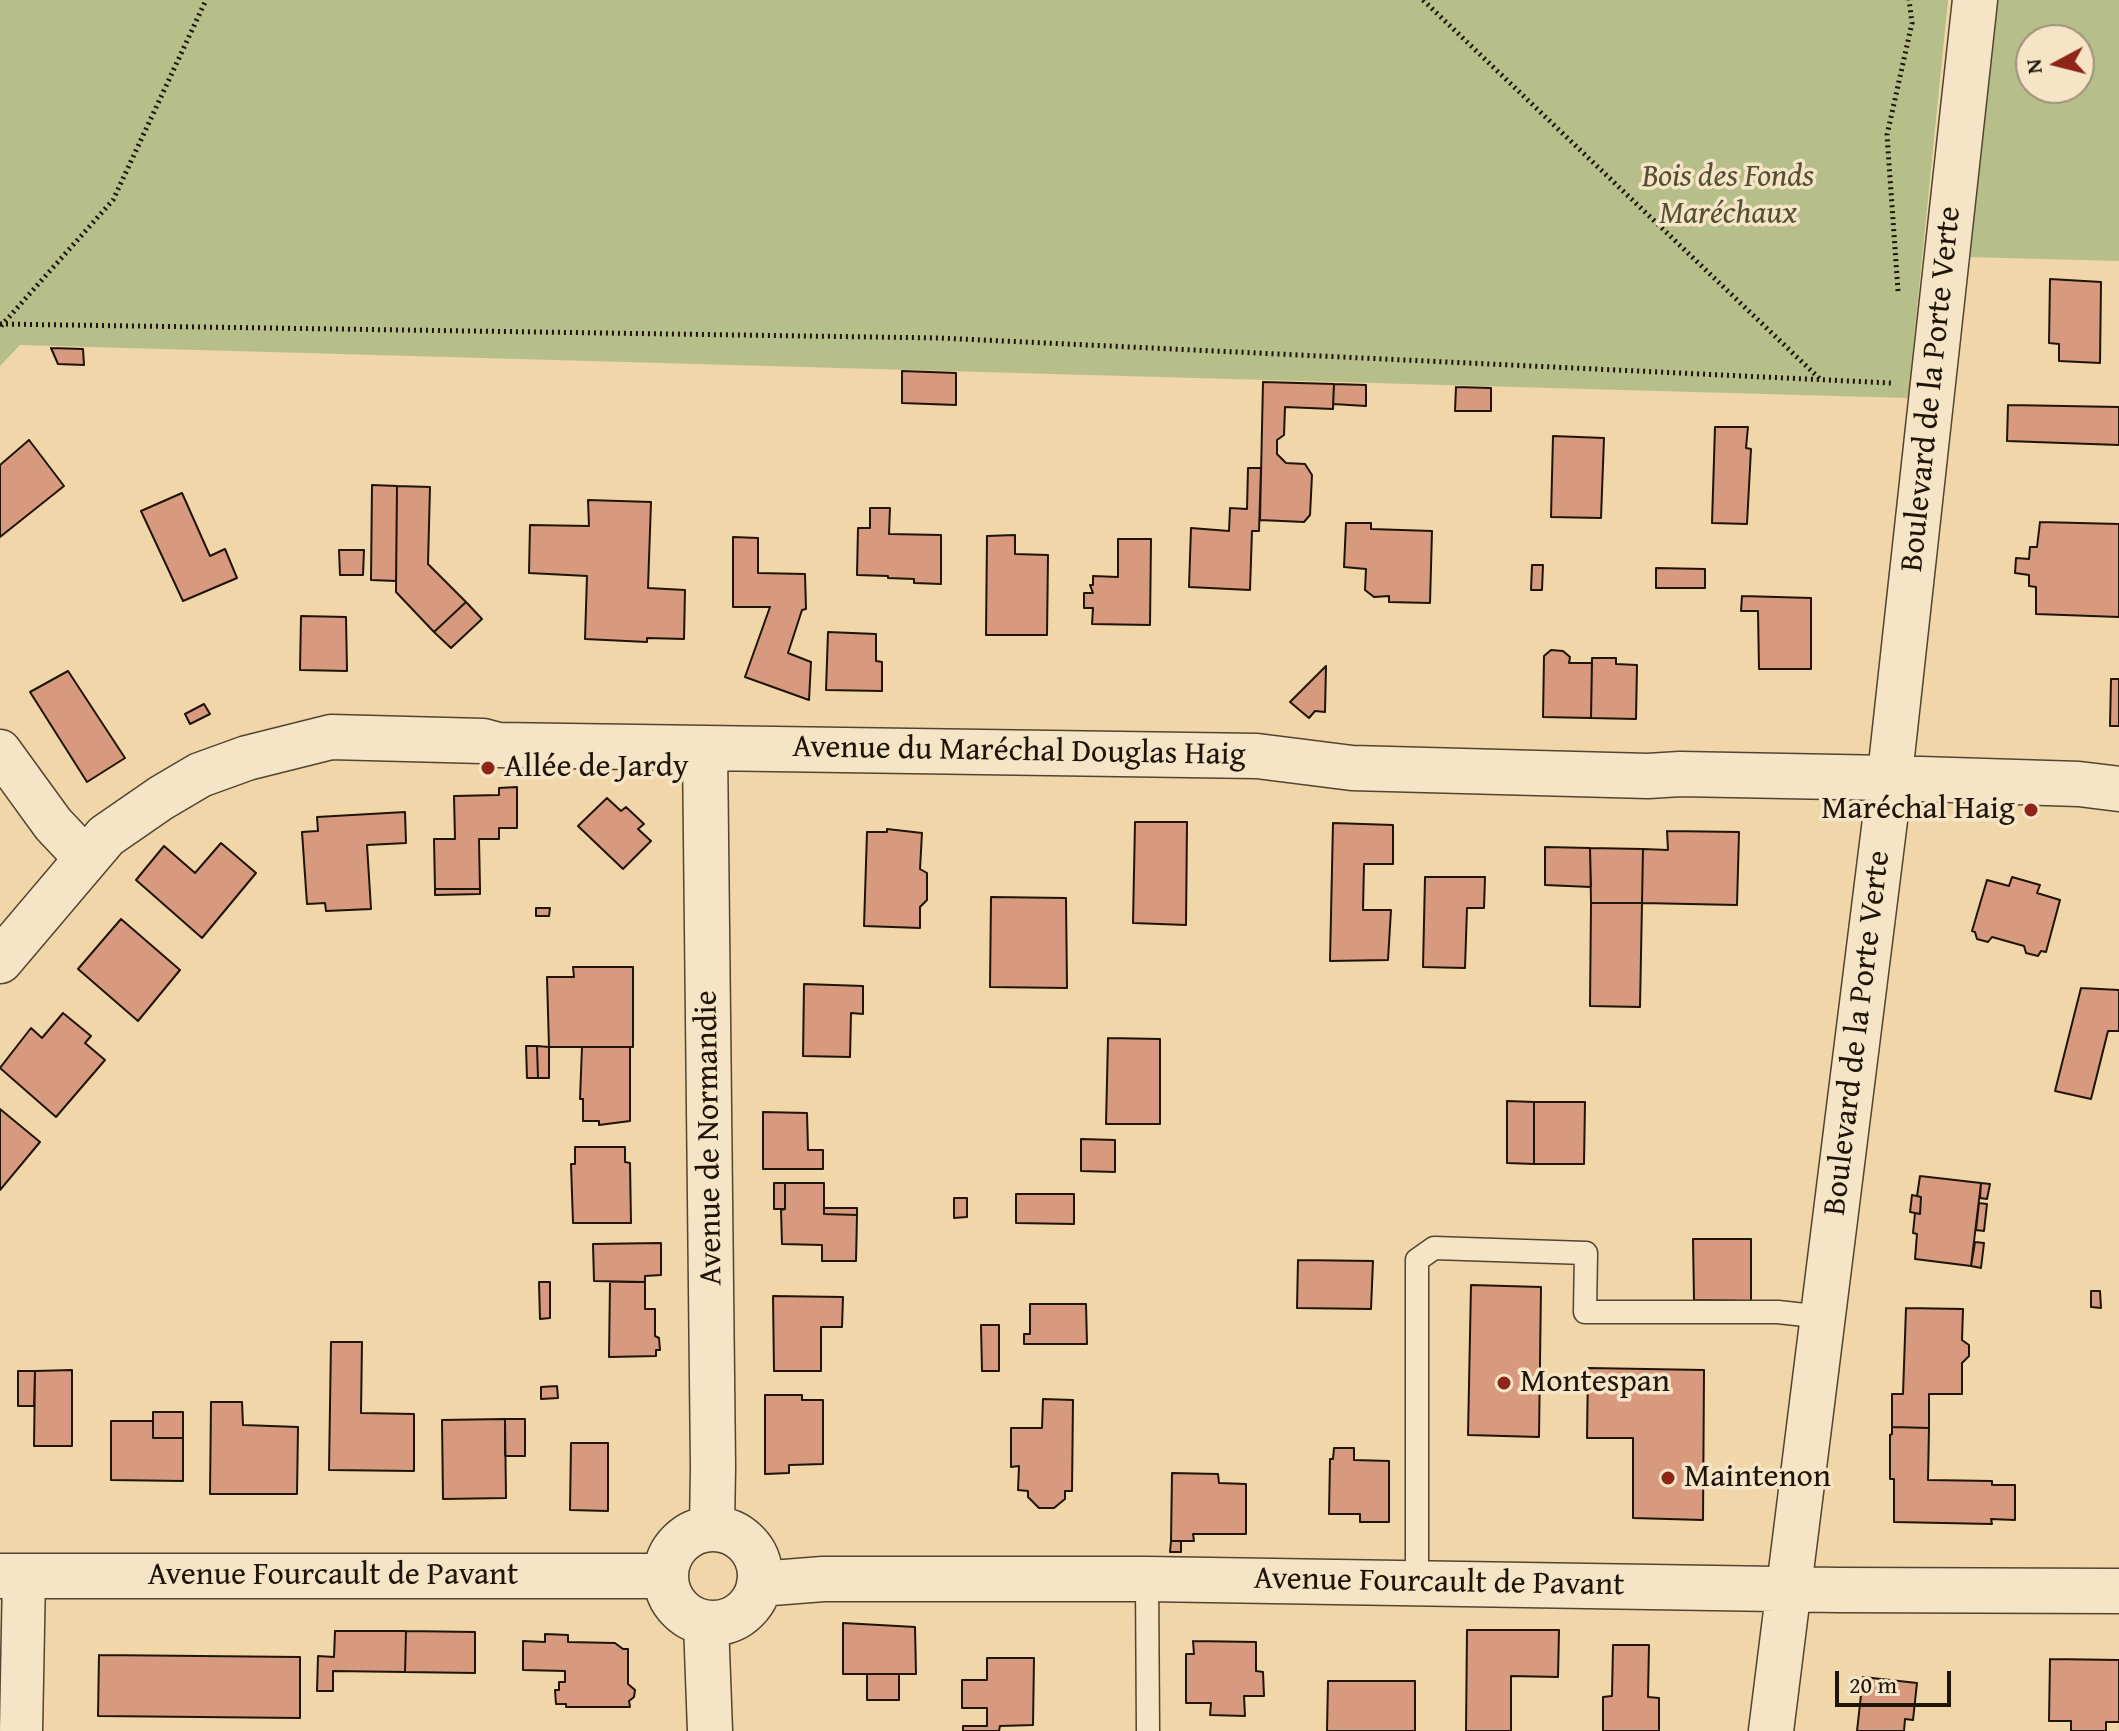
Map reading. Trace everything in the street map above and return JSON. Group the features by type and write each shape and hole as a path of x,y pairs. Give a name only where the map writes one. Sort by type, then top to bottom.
{"street":[{"name":"Boulevard de la Porte Verte","path":"1771,1731 1889,778 1975,0"},
{"name":"Avenue du Maréchal Douglas Haig","path":"0,961 106,836 161,798 200,775 247,758 331,737 468,741 498,745 1257,756 1352,768 1648,776 1889,778 2079,784 2119,789"},
{"name":"Avenue de Normandie","path":"705,748 712,1528"},
{"path":"0,751 53,824 86,859"},
{"path":"712,1528 726,1530 749,1545 760,1570 755,1597 747,1610 735,1618 706,1623 695,1620 677,1607 667,1587 666,1576 668,1561 675,1548 697,1531 712,1528"},
{"path":"12,1576 21,1731"},
{"name":"Avenue Fourcault de Pavant","path":"12,1576 666,1576"},
{"name":"Avenue Fourcault de Pavant","path":"759,1584 823,1579 1147,1579 2119,1591"},
{"path":"706,1623 710,1731"}],"lane":[{"path":"1417,1583 1417,1260 1434,1248 1586,1253 1585,1312 1778,1312 1823,1317"},
{"path":"1147,1579 1148,1731"}],"path":[{"path":"1,325 113,200 206,0"},
{"path":"1423,0 1822,381"},
{"path":"1899,306 1887,135 1912,23 1909,0"},
{"path":"1,325 940,338 1932,385"}],"green space":[{"name":"Bois des Fonds Maréchaux","path":"0,0 1948,0 1908,398 20,345 0,366"},
{"path":"1997,0 2119,0 2119,261 1967,257"}],"building":[{"path":"2050,279 2101,282 2100,363 2059,361 2059,344 2049,343"},
{"path":"51,348 83,349 84,365 58,364"},
{"path":"902,371 956,373 956,405 902,403"},
{"path":"1263,382 1334,384 1333,409 1285,407 1284,435 1277,440 1277,454 1286,463 1305,464 1312,475 1310,515 1304,522 1260,520"},
{"path":"1334,384 1366,385 1366,406 1333,404"},
{"path":"1456,387 1491,388 1491,411 1455,411"},
{"path":"2008,405 2119,407 2119,445 2007,441"},
{"path":"1715,427 1748,427 1746,448 1751,449 1747,524 1712,523"},
{"path":"1553,436 1604,438 1601,518 1551,517"},
{"path":"29,440 64,486 0,537 0,465"},
{"path":"1248,468 1261,468 1259,531 1252,531 1250,590 1189,587 1191,528 1229,531 1230,508 1247,509"},
{"path":"372,485 397,486 396,581 371,580"},
{"path":"397,486 430,487 428,564 466,602 434,632 396,592"},
{"path":"182,493 210,556 225,549 237,578 183,601 141,511"},
{"path":"588,500 651,502 648,588 685,590 684,639 647,638 647,642 585,639 587,576 529,573 530,525 589,526"},
{"path":"870,508 890,508 889,534 941,535 941,584 857,575 858,528 870,528"},
{"path":"2040,522 2119,524 2119,617 2036,614 2036,587 2029,586 2029,575 2015,573 2016,558 2029,559 2030,547 2037,547"},
{"path":"1346,523 1371,523 1371,529 1432,531 1430,603 1389,602 1389,596 1374,597 1365,590 1366,569 1344,567"},
{"path":"1015,535 1015,554 1048,555 1047,635 986,635 987,536"},
{"path":"733,537 758,538 758,573 805,574 806,609 802,610 788,653 811,662 809,700 745,677 770,607 733,607"},
{"path":"1118,539 1151,539 1150,625 1092,624 1093,608 1084,608 1084,593 1093,593 1090,585 1093,585 1093,576 1118,577"},
{"path":"339,550 364,550 363,575 340,575"},
{"path":"1532,565 1543,565 1542,590 1531,590"},
{"path":"1656,568 1705,569 1705,588 1656,588"},
{"path":"1742,596 1811,598 1811,669 1759,669 1758,611 1741,611"},
{"path":"466,602 482,619 451,648 434,632"},
{"path":"301,616 346,617 347,671 300,670"},
{"path":"828,632 876,634 876,661 882,662 882,691 826,690"},
{"path":"1551,650 1563,651 1570,657 1569,663 1592,663 1591,718 1543,717 1544,656"},
{"path":"1592,658 1616,658 1616,664 1637,665 1636,719 1591,718"},
{"path":"1326,666 1325,712 1315,711 1309,718 1290,702"},
{"path":"68,671 125,758 87,782 30,692"},
{"path":"2111,679 2119,679 2119,726 2110,726"},
{"path":"204,704 210,714 190,724 185,714"},
{"path":"517,787 517,828 499,828 499,839 479,839 480,889 435,889 434,839 455,839 454,796 499,795 499,788"},
{"path":"607,798 621,811 626,807 644,824 638,829 651,841 623,869 578,826"},
{"path":"405,812 406,843 367,845 371,909 326,911 325,903 307,904 302,832 318,831 317,817"},
{"path":"1135,822 1187,822 1186,925 1133,923"},
{"path":"1333,823 1393,825 1393,864 1364,864 1363,910 1391,910 1388,960 1330,961"},
{"path":"887,829 922,833 920,869 927,873 927,900 920,907 920,928 864,926 867,832 887,832"},
{"path":"1667,831 1739,832 1737,905 1642,903 1643,849 1668,850"},
{"path":"221,843 256,873 202,938 136,880 164,846 195,873"},
{"path":"1545,847 1590,848 1591,887 1545,885"},
{"path":"1590,848 1643,849 1642,903 1591,903"},
{"path":"1425,877 1485,877 1484,908 1467,908 1465,968 1423,967"},
{"path":"2012,877 2040,885 2037,893 2060,900 2046,952 2041,951 2038,956 2026,953 2024,946 1992,937 1988,942 1977,939 1972,931 1987,880 2009,886"},
{"path":"435,889 480,889 480,894 435,895"},
{"path":"991,897 1066,898 1067,988 990,987"},
{"path":"1591,903 1642,903 1640,1007 1590,1006"},
{"path":"536,908 550,908 549,916 536,916"},
{"path":"121,919 180,970 138,1021 78,969"},
{"path":"573,967 633,967 633,1047 549,1047 547,977 574,977"},
{"path":"804,984 863,986 863,1014 851,1013 850,1057 803,1056"},
{"path":"2081,988 2119,990 2119,1031 2108,1031 2091,1099 2055,1091"},
{"path":"63,1013 91,1036 85,1043 105,1060 56,1117 0,1068 31,1028 42,1038"},
{"path":"1108,1038 1160,1039 1160,1124 1106,1124"},
{"path":"526,1046 537,1046 538,1078 527,1078"},
{"path":"537,1046 549,1047 549,1078 538,1078"},
{"path":"582,1047 630,1047 630,1121 599,1125 599,1121 583,1121 583,1099 580,1099"},
{"path":"1507,1101 1534,1102 1534,1164 1507,1163"},
{"path":"1534,1102 1585,1102 1584,1164 1534,1164"},
{"path":"0,1109 40,1142 0,1190"},
{"path":"763,1112 807,1113 808,1150 823,1150 823,1169 763,1169"},
{"path":"1081,1139 1115,1140 1115,1172 1081,1171"},
{"path":"575,1147 625,1147 625,1162 630,1163 631,1223 573,1223 571,1164 575,1164"},
{"path":"1920,1176 1981,1183 1971,1266 1915,1259 1917,1234 1913,1233 1915,1213 1920,1214 1921,1197 1917,1196"},
{"path":"774,1183 785,1183 785,1209 774,1209"},
{"path":"785,1183 824,1183 824,1214 857,1215 856,1261 822,1261 822,1245 782,1244 781,1210 785,1209"},
{"path":"1981,1183 1990,1184 1987,1199 1980,1198"},
{"path":"1016,1194 1074,1194 1074,1224 1016,1223"},
{"path":"1912,1195 1921,1197 1920,1214 1910,1212"},
{"path":"954,1198 967,1198 967,1217 954,1218"},
{"path":"1979,1203 1987,1204 1984,1231 1976,1230"},
{"path":"824,1208 857,1208 857,1215 824,1214"},
{"path":"1693,1239 1751,1239 1751,1301 1694,1300"},
{"path":"1975,1242 1984,1243 1981,1268 1971,1266"},
{"path":"661,1243 661,1275 645,1276 645,1282 594,1281 593,1244"},
{"path":"1298,1260 1373,1261 1371,1309 1297,1308"},
{"path":"539,1282 550,1282 550,1318 540,1319"},
{"path":"610,1282 645,1282 645,1309 655,1309 655,1336 659,1338 660,1350 656,1350 656,1356 609,1357"},
{"name":"Montespan","path":"1471,1285 1541,1287 1539,1437 1468,1435"},
{"path":"2091,1291 2100,1291 2101,1308 2091,1307"},
{"path":"773,1296 843,1297 842,1327 821,1327 821,1371 774,1371"},
{"path":"1030,1304 1086,1304 1087,1344 1024,1344 1024,1334 1030,1334"},
{"path":"1906,1308 1963,1309 1962,1340 1969,1345 1969,1356 1962,1363 1962,1394 1929,1394 1929,1428 1892,1427 1892,1394 1903,1394"},
{"path":"981,1325 999,1325 999,1371 982,1371"},
{"path":"331,1342 362,1342 361,1413 414,1414 414,1471 329,1470"},
{"name":"Maintenon","path":"1588,1368 1704,1370 1703,1520 1633,1518 1633,1438 1587,1438"},
{"path":"72,1370 72,1446 34,1446 35,1371"},
{"path":"18,1371 35,1371 34,1406 18,1406"},
{"path":"557,1386 558,1398 541,1399 541,1387"},
{"path":"765,1395 802,1395 802,1400 823,1400 823,1464 789,1465 789,1473 765,1474"},
{"path":"1043,1399 1073,1400 1072,1491 1065,1491 1065,1499 1054,1508 1039,1508 1028,1497 1028,1491 1018,1490 1019,1466 1011,1467 1011,1428 1042,1428"},
{"path":"211,1402 242,1402 243,1425 298,1427 297,1494 210,1494"},
{"path":"153,1412 183,1412 183,1438 153,1438"},
{"path":"505,1419 506,1498 443,1499 442,1420"},
{"path":"505,1419 525,1419 525,1456 505,1456"},
{"path":"111,1421 153,1421 153,1438 183,1438 183,1481 111,1480"},
{"path":"1892,1427 1929,1428 1928,1480 1992,1481 1992,1485 2015,1485 2015,1520 1991,1519 1992,1524 1894,1522 1894,1479 1890,1479"},
{"path":"571,1443 608,1443 608,1511 570,1510"},
{"path":"1334,1448 1354,1448 1354,1460 1389,1461 1389,1522 1360,1522 1360,1514 1329,1514 1330,1459 1333,1459"},
{"path":"1172,1473 1218,1474 1219,1483 1246,1484 1246,1534 1193,1534 1194,1541 1171,1541"},
{"path":"1171,1541 1181,1541 1181,1552 1170,1552"},
{"path":"843,1623 915,1627 916,1674 843,1674"},
{"path":"1467,1630 1559,1630 1558,1677 1511,1676 1511,1731 1466,1731"},
{"path":"335,1631 406,1631 405,1672 333,1671 333,1691 317,1691 318,1656 334,1657"},
{"path":"406,1631 475,1632 475,1673 405,1672"},
{"path":"545,1634 568,1635 568,1642 615,1643 628,1649 628,1684 635,1690 634,1697 629,1701 630,1707 566,1707 566,1704 556,1704 555,1690 559,1690 559,1682 565,1682 565,1671 523,1670 523,1641 545,1642"},
{"path":"1193,1641 1256,1642 1256,1671 1263,1672 1264,1696 1244,1696 1245,1716 1210,1715 1211,1703 1186,1703 1186,1654 1194,1654"},
{"path":"1613,1645 1649,1645 1648,1697 1659,1698 1659,1731 1603,1731 1603,1697 1612,1696"},
{"path":"99,1655 300,1657 300,1718 98,1716"},
{"path":"987,1658 1034,1658 1033,1725 1000,1726 999,1731 963,1731 963,1726 987,1726 987,1708 962,1708 962,1680 987,1680"},
{"path":"2050,1659 2119,1660 2119,1722 2106,1722 2106,1731 2071,1731 2071,1721 2049,1721"},
{"path":"867,1674 899,1674 899,1700 867,1700"},
{"path":"1863,1677 1917,1683 1913,1720 1905,1719 1904,1731 1857,1731"},
{"path":"1328,1681 1415,1681 1415,1731 1327,1731"}],"place":[{"name":"Allée de Jardy","path":"488,768"},
{"name":"Maréchal Haig","path":"2031,810"},
{"name":"Montespan","path":"1504,1383"},
{"name":"Maintenon","path":"1668,1478"}]}
